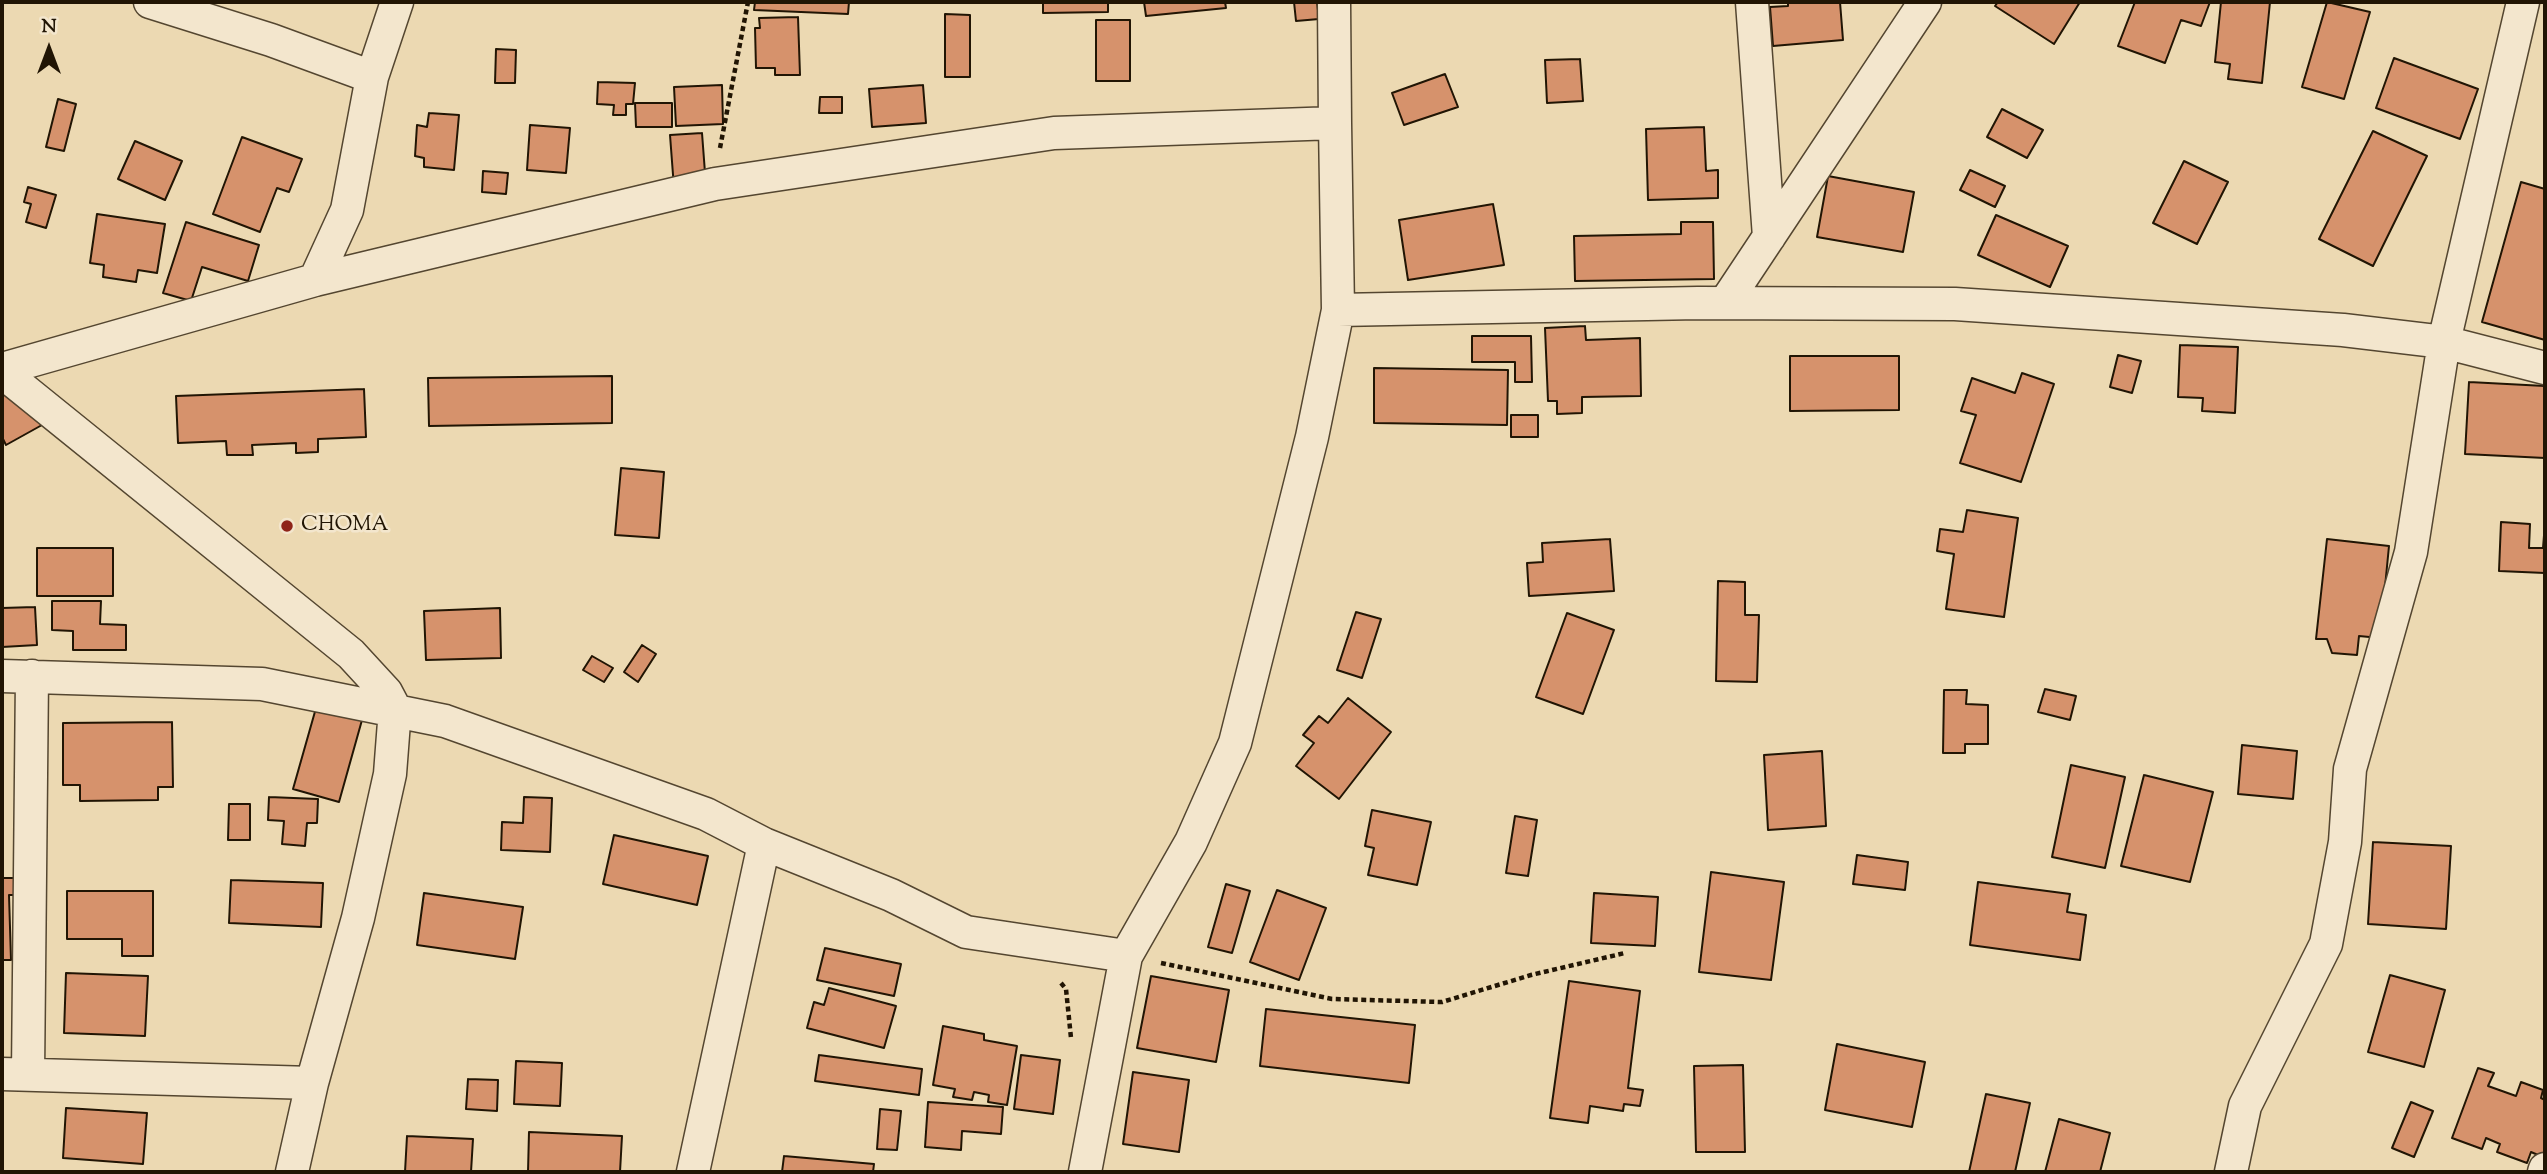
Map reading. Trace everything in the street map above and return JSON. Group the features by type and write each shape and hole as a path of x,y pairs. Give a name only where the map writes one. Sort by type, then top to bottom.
{"street":[{"path":"150,2 271,40 372,77"},
{"path":"315,280 348,210 372,77 397,2"},
{"path":"1084,1172 1126,956 1191,842 1235,743 1312,437 1338,310 1334,2"},
{"path":"1752,2 1769,237"},
{"path":"1725,303 1925,2"},
{"path":"2231,1172 2245,1106 2326,944 2345,842 2350,769 2411,552 2444,342 2524,2"},
{"path":"2,371 315,280 715,184 1054,133 1335,123"},
{"path":"1338,310 1725,303 1955,304 2343,330 2444,342 2545,368"},
{"path":"2,371 351,654 386,692 395,709 387,787 358,918 312,1083 292,1172"},
{"path":"312,1083 15,1074 17,676 262,684 445,721 706,814 764,844 891,895 967,932 1126,956"},
{"path":"694,1172 764,844"}],"path":[{"path":"715,184 731,76 748,2"},
{"path":"1126,956 1332,999 1442,1002 1531,975 1625,953"},
{"path":"1059,981 1066,989 1071,1040"}],"building":[{"path":"755,2 849,2 848,14 754,10"},
{"path":"1043,2 1108,2 1108,12 1043,13"},
{"path":"1144,2 1225,2 1226,8 1146,16"},
{"path":"1294,2 1317,2 1319,19 1296,21"},
{"path":"1788,2 1840,2 1843,40 1773,46 1770,7 1788,6"},
{"path":"1998,2 2080,2 2054,44 1995,6"},
{"path":"2135,2 2210,2 2201,26 2181,20 2165,63 2118,46"},
{"path":"2221,2 2270,2 2262,83 2228,79 2230,64 2215,62"},
{"path":"2327,2 2370,12 2344,99 2302,87"},
{"path":"945,14 970,15 970,77 945,77"},
{"path":"798,17 800,75 775,75 775,68 756,68 755,28 760,28 759,18"},
{"path":"1096,20 1130,20 1130,81 1096,81"},
{"path":"496,49 516,50 515,83 495,83"},
{"path":"2394,58 2478,89 2460,139 2376,108"},
{"path":"1580,59 1583,101 1547,103 1545,60"},
{"path":"1445,74 1458,107 1404,125 1392,93"},
{"path":"598,82 635,83 633,104 626,104 626,115 613,115 614,105 597,104"},
{"path":"722,85 723,124 676,126 674,87"},
{"path":"923,85 926,123 872,127 869,89"},
{"path":"820,97 842,97 842,113 819,113"},
{"path":"58,99 76,104 64,151 46,147"},
{"path":"635,103 672,103 672,127 636,127"},
{"path":"2002,109 2043,130 2027,158 1987,137"},
{"path":"429,113 459,115 454,170 424,167 424,158 415,156 417,125 427,127"},
{"path":"530,125 570,128 566,173 527,170"},
{"path":"1704,127 1706,171 1718,170 1718,198 1648,200 1646,129"},
{"path":"2373,131 2427,156 2373,266 2319,239"},
{"path":"702,133 706,186 674,188 670,135"},
{"path":"242,137 302,159 289,192 277,188 260,232 213,214"},
{"path":"135,141 182,161 165,200 118,179"},
{"path":"2184,161 2228,182 2197,244 2153,223"},
{"path":"1970,170 2005,186 1995,207 1960,190"},
{"path":"483,171 508,173 506,194 482,192"},
{"path":"1828,176 1914,192 1903,252 1817,237"},
{"path":"2521,182 2545,189 2545,340 2482,322"},
{"path":"28,187 56,195 46,228 26,222 31,204 24,202"},
{"path":"1493,204 1504,265 1408,280 1399,220"},
{"path":"97,214 165,224 157,273 138,270 136,282 103,277 104,265 90,263"},
{"path":"1996,215 2068,246 2050,287 1978,255"},
{"path":"186,222 259,245 248,281 202,267 191,301 163,293"},
{"path":"1681,222 1713,222 1714,279 1575,281 1574,236 1681,234"},
{"path":"1585,326 1586,340 1640,338 1641,396 1582,397 1582,413 1557,414 1557,401 1548,401 1545,328"},
{"path":"1472,336 1531,336 1532,382 1515,382 1515,362 1472,362"},
{"path":"2180,345 2238,347 2235,413 2202,411 2203,398 2178,397"},
{"path":"2118,355 2141,361 2132,393 2110,387"},
{"path":"1790,356 1899,356 1899,410 1790,411"},
{"path":"1374,368 1508,370 1507,425 1374,423"},
{"path":"2022,373 2054,384 2021,482 1960,463 1976,415 1961,411 1972,378 2015,393"},
{"path":"612,376 612,423 429,426 428,378"},
{"path":"2469,382 2545,386 2545,458 2465,454"},
{"path":"2,387 42,425 6,445 2,437"},
{"path":"364,389 366,437 318,439 318,452 296,453 296,443 252,445 253,455 227,455 226,441 178,443 176,396"},
{"path":"1511,415 1538,415 1538,437 1511,437"},
{"path":"621,468 664,472 659,538 615,535"},
{"path":"1967,510 2018,518 2004,617 1946,609 1954,554 1937,551 1940,529 1963,532"},
{"path":"2501,522 2530,524 2529,548 2543,548 2545,523 2545,573 2499,571"},
{"path":"1610,539 1614,591 1529,596 1527,563 1543,562 1542,543"},
{"path":"2327,539 2389,546 2380,638 2359,636 2357,655 2332,653 2327,639 2316,639"},
{"path":"37,548 113,548 113,596 37,596"},
{"path":"1718,581 1745,582 1745,615 1759,615 1757,682 1716,681"},
{"path":"52,601 101,601 100,624 126,625 126,650 73,650 73,631 52,630"},
{"path":"35,607 37,645 2,647 2,608"},
{"path":"500,608 501,658 426,660 424,611"},
{"path":"1356,612 1381,619 1362,678 1337,670"},
{"path":"1567,613 1614,630 1583,714 1536,697"},
{"path":"642,645 656,654 638,682 624,672"},
{"path":"592,656 613,668 604,682 583,670"},
{"path":"2045,689 2076,696 2070,720 2038,712"},
{"path":"1944,690 1967,690 1966,704 1988,705 1988,744 1965,744 1965,753 1943,753"},
{"path":"1348,698 1391,732 1339,799 1296,766 1314,743 1303,735 1319,716 1328,723"},
{"path":"316,708 362,720 339,802 293,789"},
{"path":"172,722 173,787 158,787 158,800 80,801 80,785 63,785 63,723"},
{"path":"2242,745 2297,751 2293,799 2238,794"},
{"path":"1822,751 1826,826 1768,830 1764,755"},
{"path":"2071,765 2125,777 2105,868 2052,857"},
{"path":"2144,775 2213,792 2190,882 2121,866"},
{"path":"269,797 318,799 317,823 307,823 305,846 282,844 284,821 268,820"},
{"path":"524,797 552,798 550,852 501,850 502,822 523,823"},
{"path":"229,804 250,804 250,840 228,840"},
{"path":"1372,810 1431,822 1417,885 1368,875 1374,848 1365,846"},
{"path":"1515,816 1537,820 1528,876 1506,873"},
{"path":"614,835 708,856 697,905 603,884"},
{"path":"2373,842 2451,846 2446,929 2368,924"},
{"path":"1857,855 1908,862 1905,890 1853,884"},
{"path":"1711,872 1784,882 1771,980 1699,972"},
{"path":"2,878 21,878 21,895 9,895 11,960 2,960"},
{"path":"231,880 323,883 321,927 229,923"},
{"path":"1978,882 2070,894 2067,912 2086,915 2080,960 1970,945"},
{"path":"1226,884 1250,891 1232,953 1208,947"},
{"path":"1277,890 1326,908 1299,980 1250,962"},
{"path":"67,891 153,891 153,956 122,956 122,939 67,939"},
{"path":"424,893 523,907 515,959 417,945"},
{"path":"1594,893 1658,897 1655,946 1591,943"},
{"path":"825,948 901,964 894,996 817,980"},
{"path":"66,973 148,976 145,1036 64,1033"},
{"path":"2390,975 2445,990 2424,1067 2368,1052"},
{"path":"1151,976 1229,990 1216,1062 1137,1048"},
{"path":"1569,981 1640,991 1628,1088 1643,1090 1640,1106 1624,1104 1623,1111 1590,1106 1588,1123 1550,1118"},
{"path":"829,988 896,1006 884,1048 807,1028 814,1002 824,1005"},
{"path":"1266,1009 1415,1025 1409,1083 1260,1066"},
{"path":"943,1026 984,1034 984,1040 1017,1046 1007,1105 988,1102 989,1095 974,1092 972,1100 953,1097 955,1089 933,1085"},
{"path":"1837,1044 1925,1062 1912,1127 1825,1110"},
{"path":"819,1055 922,1069 919,1095 815,1081"},
{"path":"1021,1055 1060,1060 1053,1114 1014,1109"},
{"path":"516,1061 562,1063 560,1106 514,1104"},
{"path":"1743,1065 1745,1152 1696,1152 1694,1066"},
{"path":"2478,1068 2494,1073 2488,1086 2516,1096 2521,1082 2543,1090 2541,1098 2545,1100 2545,1158 2531,1152 2527,1163 2497,1152 2500,1144 2486,1138 2482,1149 2452,1138"},
{"path":"1133,1072 1189,1080 1179,1152 1123,1144"},
{"path":"468,1079 498,1080 497,1111 466,1109"},
{"path":"1986,1094 2030,1103 2015,1172 1969,1172"},
{"path":"928,1102 1003,1107 1001,1134 962,1131 961,1150 925,1147"},
{"path":"2411,1102 2433,1111 2414,1157 2392,1148"},
{"path":"66,1108 147,1113 143,1164 63,1158"},
{"path":"880,1109 901,1111 897,1150 877,1149"},
{"path":"2059,1119 2110,1133 2100,1172 2045,1172"},
{"path":"529,1132 622,1136 620,1172 528,1172"},
{"path":"407,1136 473,1139 471,1172 405,1172"},
{"path":"784,1156 874,1164 873,1172 782,1172"}],"place":[{"name":"CHOMA","path":"287,526"}]}
